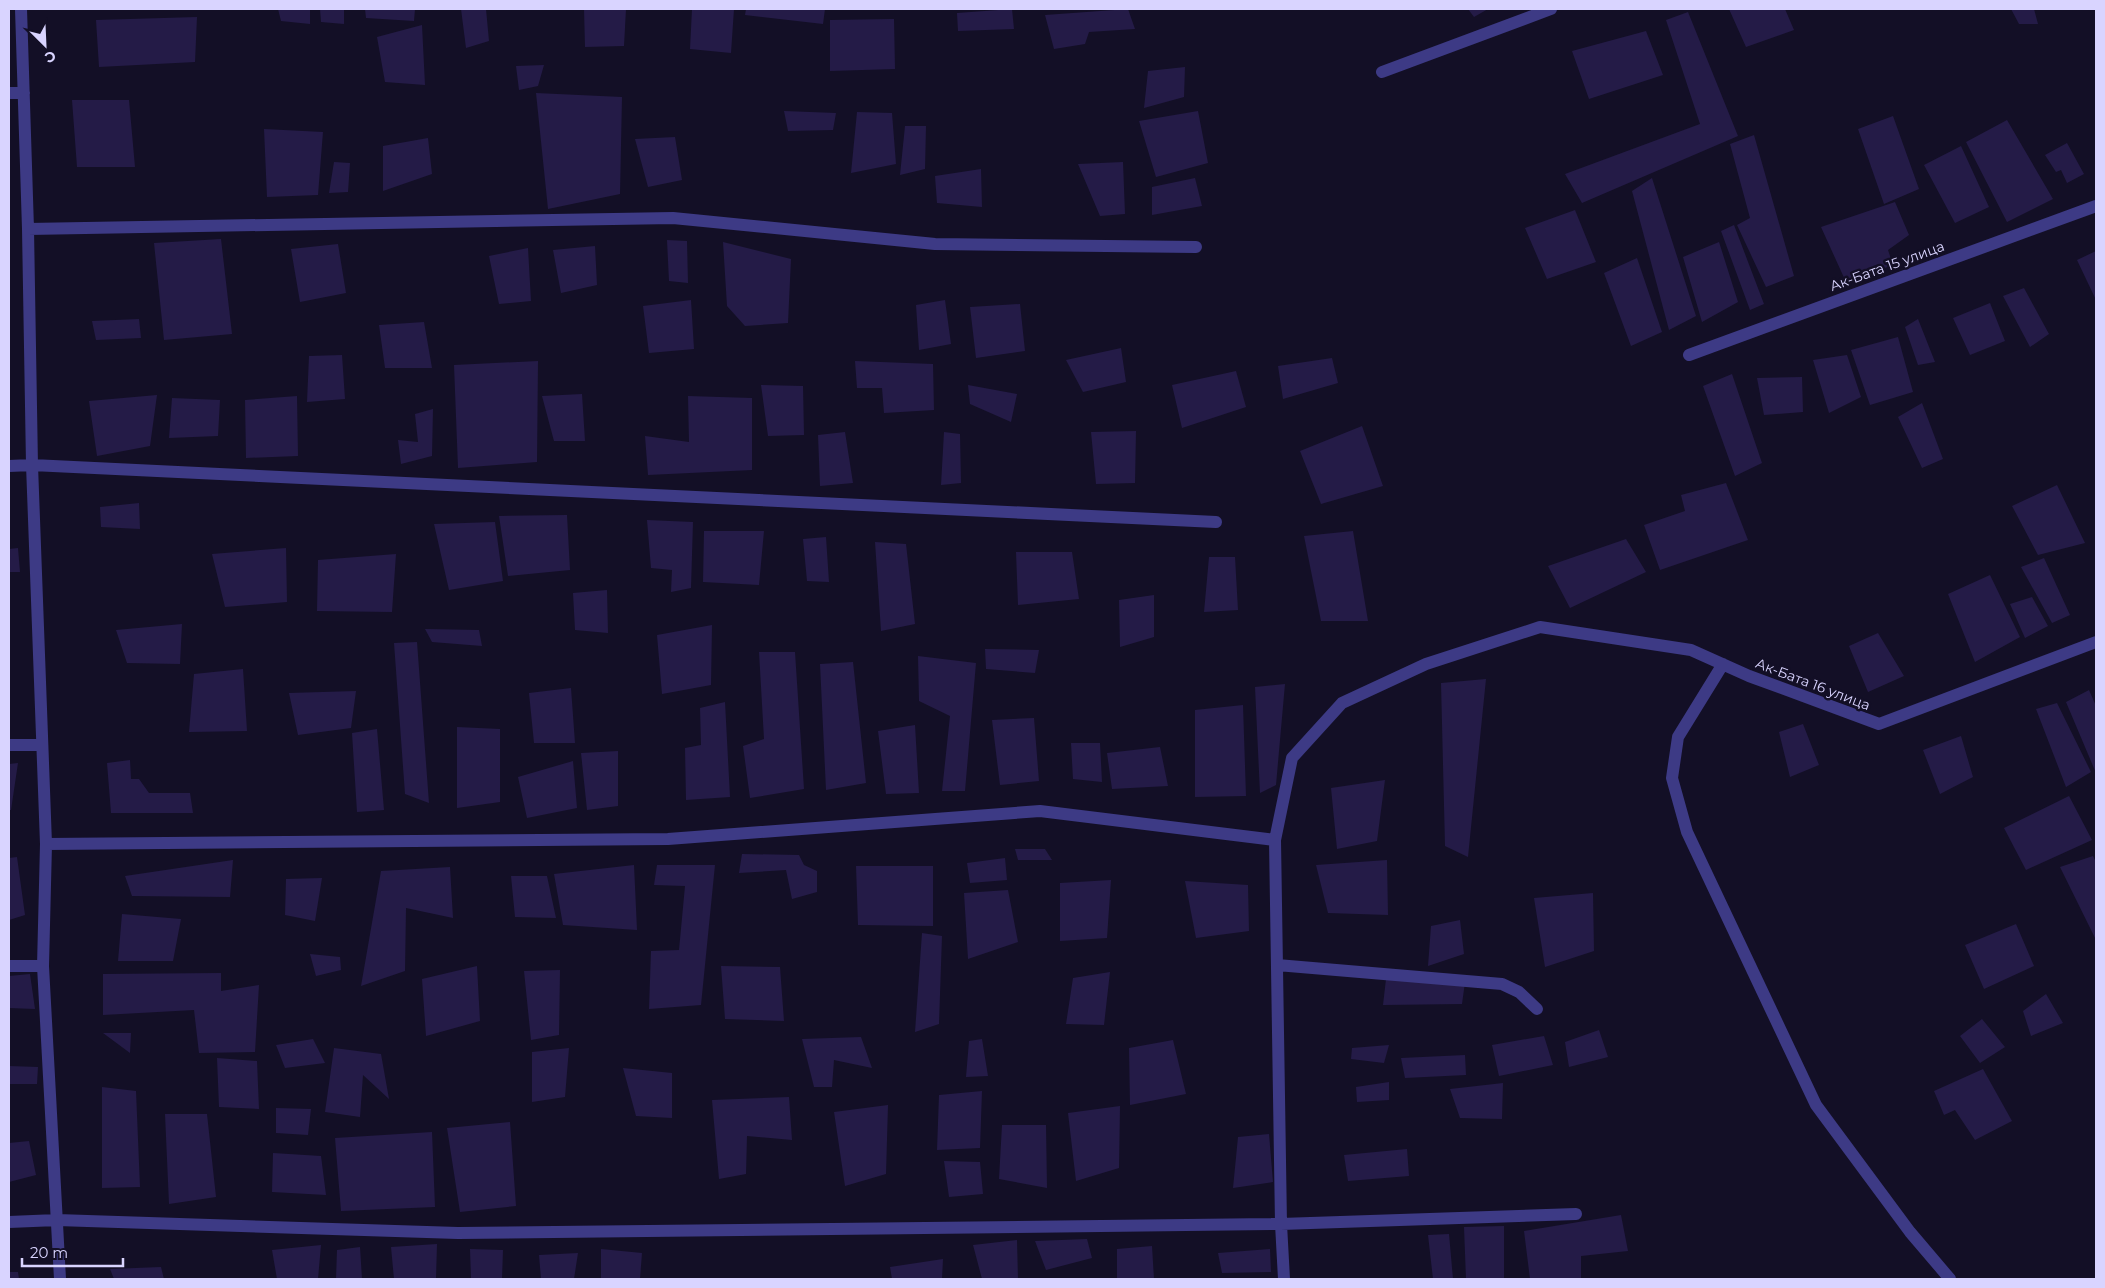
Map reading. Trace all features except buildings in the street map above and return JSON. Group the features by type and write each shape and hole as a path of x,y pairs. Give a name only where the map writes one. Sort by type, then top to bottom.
{"street":[{"path":"21,9 28,229 32,465 46,844 43,966 60,1279"},
{"path":"1382,72 1551,9"},
{"path":"9,93 24,93"},
{"name":"Ак-Бата 15 улица","path":"1689,355 2096,206"},
{"path":"28,229 673,218 935,244 1196,247"},
{"path":"9,466 32,465 1216,522"},
{"name":"Ак-Бата 16 улица","path":"1276,840 1292,758 1342,703 1426,664 1540,627 1691,650 1879,724 2096,642"},
{"path":"1723,664 1678,737 1672,778 1687,832 1816,1105 1910,1232 1950,1279"},
{"path":"9,745 42,744"},
{"path":"46,844 668,839 1040,811 1276,840 1281,1224 1284,1279"},
{"path":"1277,965 1502,984 1519,992 1537,1010"},
{"path":"9,966 43,966"},
{"path":"9,1222 57,1220 458,1233 1281,1224 1576,1214"}]}
